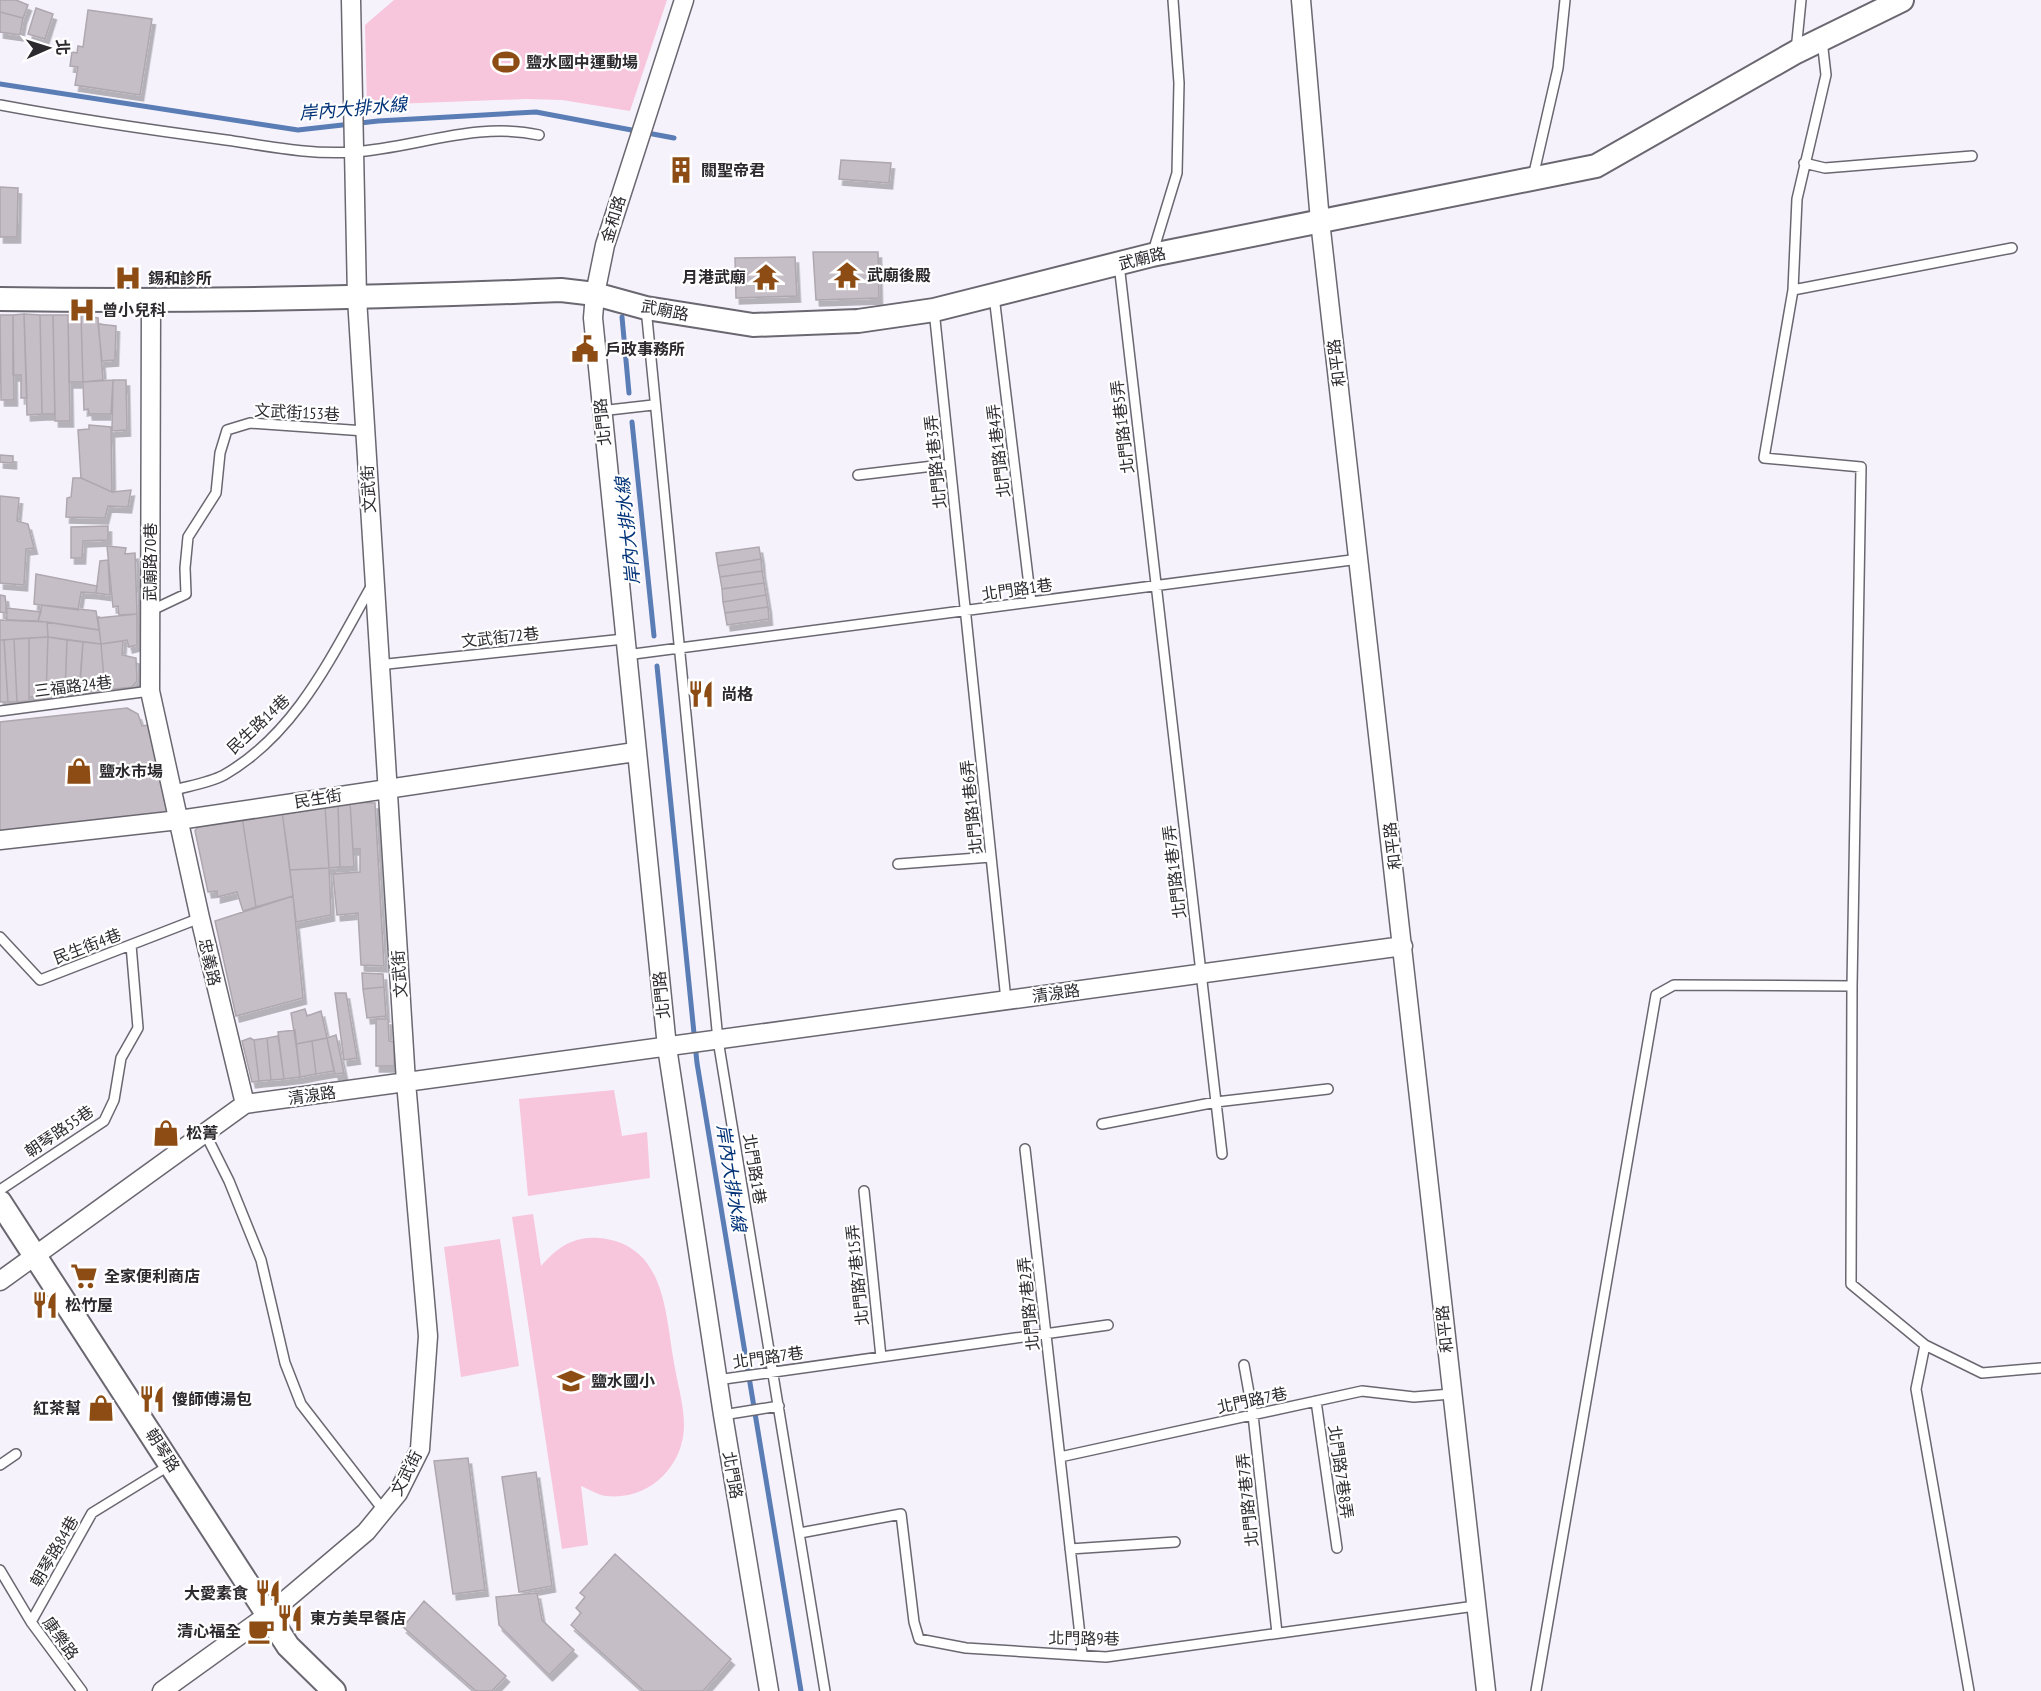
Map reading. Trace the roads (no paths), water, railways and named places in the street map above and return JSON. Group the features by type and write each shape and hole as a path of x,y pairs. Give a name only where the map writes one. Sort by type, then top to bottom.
{"street":[{"name":"文武街","path":"162,1691 269,1614 366,1532 398,1493 420,1449 428,1336 406,1082 364,431 357,298 351,0"},
{"name":"金和路","path":"595,294 605,245 684,0"},
{"name":"和平路","path":"1301,0 1320,221 1485,1691"},
{"name":"武廟路","path":"0,299 151,301 357,298 561,290 595,294 646,308 753,326 858,321 934,310 1152,255 1596,166 1796,52 1902,0"},
{"name":"北門路","path":"595,294 593,318 600,411 635,752 717,1380 769,1691"},
{"name":"武廟路70巷","path":"151,301 150,691 179,820"},
{"name":"民生街","path":"0,840 179,820 635,752"},
{"name":"忠義路","path":"179,820 245,1104"},
{"name":"清湶路","path":"0,1281 245,1104 1403,946"},
{"name":"朝琴路","path":"0,1202 288,1646 334,1691"}],"lane":[{"path":"1152,255 1177,173 1179,83 1173,0"},
{"path":"1533,178 1558,68 1565,0"},
{"path":"1796,52 1801,0"},
{"path":"1822,39 1826,75 1797,199 1793,290 1764,458 1861,467 1852,986 1851,1284 1925,1345 1982,1373 2041,1368"},
{"path":"0,105 144,129 294,150 520,130 539,135"},
{"path":"1804,163 1825,168 1972,156"},
{"path":"1793,290 2012,248"},
{"name":"北門路1巷5弄","path":"1119,264 1156,586"},
{"name":"北門路1巷4弄","path":"994,296 1031,602"},
{"name":"北門路1巷","path":"646,308 653,405 678,648 713,1041 779,1406 824,1691"},
{"name":"北門路1巷3弄","path":"934,310 965,611"},
{"path":"600,411 653,405"},
{"name":"文武街153巷","path":"150,610 186,594 184,568 188,537 216,493 220,453 227,430 250,423 364,431"},
{"path":"858,475 950,464"},
{"name":"北門路1巷","path":"625,647 678,648 1359,559"},
{"name":"民生路14巷","path":"171,791 223,775 253,753 295,714 321,677 374,583"},
{"name":"北門路1巷7弄","path":"1156,586 1222,1154"},
{"name":"北門路1巷6弄","path":"965,611 1006,1000"},
{"name":"文武街72巷","path":"378,665 625,647"},
{"name":"三福路24巷","path":"0,711 150,691"},
{"path":"898,864 992,857"},
{"name":"民生街4巷","path":"0,937 40,980 200,918"},
{"name":"朝琴路55巷","path":"0,1190 80,1134 104,1121 114,1100 121,1058 138,1028 131,945"},
{"path":"1536,1691 1656,995 1674,985 1852,986"},
{"path":"1102,1124 1216,1102 1328,1089"},
{"path":"205,1133 229,1181 261,1260 265,1288 292,1385 301,1404 384,1511"},
{"name":"北門路7巷2弄","path":"1025,1149 1082,1653"},
{"name":"北門路7巷15弄","path":"864,1191 881,1357"},
{"name":"北門路7巷","path":"717,1380 1108,1324"},
{"path":"1925,1345 1916,1389 1969,1691"},
{"name":"北門路7巷7弄","path":"1244,1365 1253,1415 1277,1634"},
{"name":"北門路7巷","path":"1060,1457 1362,1391 1414,1397 1451,1394"},
{"name":"北門路7巷8弄","path":"1316,1401 1337,1548"},
{"path":"723,1415 779,1406"},
{"path":"0,1465 16,1454"},
{"name":"朝琴路84巷","path":"31,1622 92,1513 172,1464"},
{"name":"北門路9巷","path":"800,1533 901,1514 914,1622 919,1640 966,1648 1052,1654 1082,1653 1106,1657 1475,1606"},
{"path":"1070,1549 1175,1542"},
{"name":"康樂路","path":"1,1575 31,1622 82,1691"}],"waterway":[{"name":"岸內大排水線","path":"0,84 298,130 378,121 536,112 674,138"},
{"name":"岸內大排水線","path":"622,317 629,393"},
{"name":"岸內大排水線","path":"632,422 654,636"},
{"name":"岸內大排水線","path":"657,666 697,1063 801,1691"}],"place":[{"name":"鹽水國中運動場","path":"506,62"},
{"name":"關聖帝君","path":"681,170"},
{"name":"武廟後殿","path":"847,275"},
{"name":"月港武廟","path":"766,277"},
{"name":"錫和診所","path":"128,278"},
{"name":"曾小兒科","path":"82,310"},
{"name":"戶政事務所","path":"585,349"},
{"name":"尚格","path":"701,694"},
{"name":"鹽水市場","path":"79,771"},
{"name":"松菁","path":"166,1133"},
{"name":"全家便利商店","path":"84,1276"},
{"name":"松竹屋","path":"45,1305"},
{"name":"鹽水國小","path":"571,1381"},
{"name":"傻師傅湯包","path":"152,1399"},
{"name":"紅茶幫","path":"101,1408"},
{"name":"大愛素食","path":"268,1593"},
{"name":"東方美早餐店","path":"290,1618"},
{"name":"清心福全","path":"261,1631"}]}
